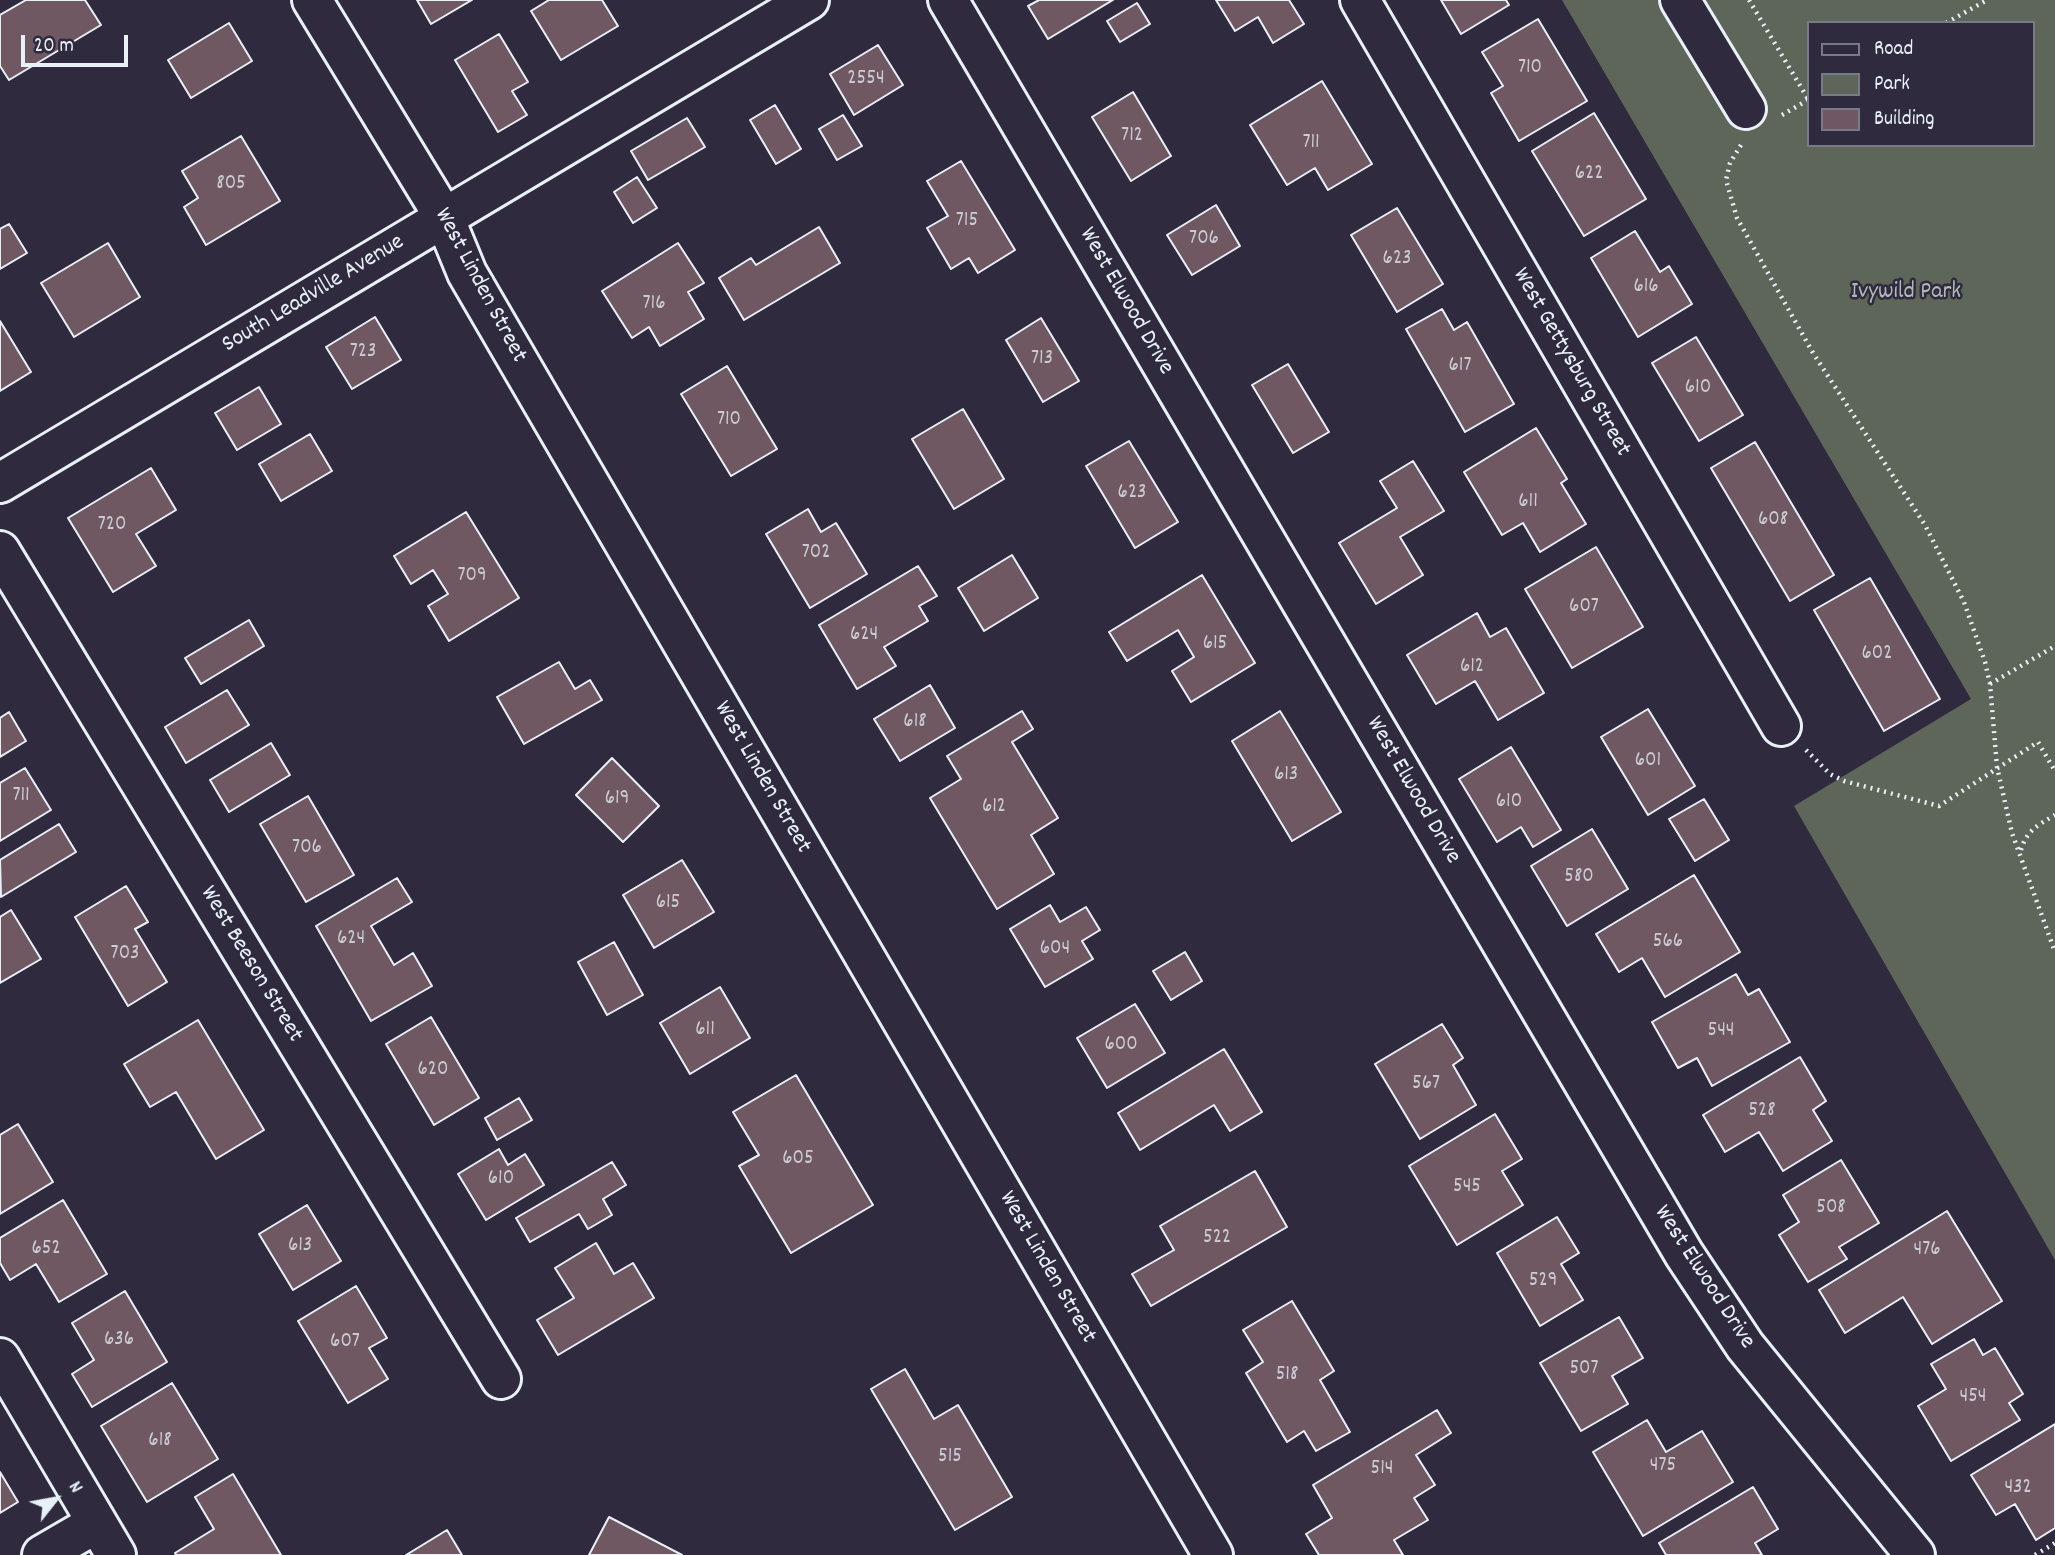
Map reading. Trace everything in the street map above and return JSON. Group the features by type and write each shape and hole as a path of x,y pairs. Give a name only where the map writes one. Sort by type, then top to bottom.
{"street":[{"name":"West Linden Street","path":"312,0 444,217 467,273 1213,1555"},
{"name":"South Leadville Avenue","path":"0,483 809,0"},
{"name":"West Elwood Drive","path":"948,0 1684,1254 1745,1346 1915,1555"},
{"name":"West Gettysburg Street","path":"1360,0 1781,726"},
{"path":"1680,0 1757,121"},
{"name":"West Beeson Street","path":"0,551 501,1378"},
{"path":"0,1357 116,1555"},
{"path":"43,1555 97,1523"}],"path":[{"path":"1749,0 1806,97"},
{"path":"1950,21 1987,0"},
{"path":"1806,101 1757,121 1730,163 1726,180 1737,218 1813,353 1925,524 1964,602 1990,684 1997,767 2012,833 2055,952"},
{"path":"1990,684 2055,646"},
{"path":"1819,762 1830,774 1844,781 1939,806 2038,742 2055,771"},
{"path":"2020,853 2023,840 2032,828 2055,816"},
{"path":"2035,1555 2055,1543"}],"green space":[{"name":"Ivywild Park","path":"1562,0 2055,0 2055,1260 1794,806 1971,699"}],"building":[{"path":"26,0 85,0 101,25 9,80 0,66 0,15"},
{"path":"417,0 472,0 431,24"},
{"path":"549,0 602,0 618,26 561,60 531,11"},
{"path":"1039,0 1113,0 1048,39 1028,6"},
{"path":"1216,0 1289,0 1304,24 1273,43 1258,17 1235,31"},
{"path":"1441,0 1506,0 1509,5 1461,34"},
{"path":"1137,3 1150,24 1120,42 1107,21"},
{"path":"1538,19 1587,101 1519,141 1491,93 1503,86 1482,52"},
{"path":"229,23 252,61 191,98 168,60"},
{"path":"499,34 528,82 512,91 527,115 498,132 455,60"},
{"path":"878,45 903,85 854,115 830,74"},
{"path":"1322,81 1372,164 1328,190 1315,168 1287,185 1250,125"},
{"path":"1133,92 1171,156 1131,181 1092,117"},
{"path":"775,105 801,149 776,164 750,120"},
{"path":"1594,113 1646,199 1584,236 1532,151"},
{"path":"843,115 862,146 837,160 819,129"},
{"path":"687,118 705,147 648,180 631,151"},
{"path":"241,136 280,201 206,245 184,207 198,198 182,171"},
{"path":"961,161 1015,250 978,273 969,258 951,269 927,228 948,216 927,181"},
{"path":"637,177 657,208 633,223 614,192"},
{"path":"1216,205 1240,246 1192,275 1167,235"},
{"path":"1397,208 1443,284 1397,312 1351,235"},
{"path":"9,224 27,253 0,269 0,229"},
{"path":"819,227 840,263 744,320 719,278 751,258 756,265"},
{"path":"1635,231 1660,272 1669,266 1692,304 1638,337 1591,258"},
{"path":"108,243 140,297 74,337 41,283"},
{"path":"678,243 704,283 688,292 704,319 660,346 649,327 632,338 602,291"},
{"path":"1442,309 1454,330 1467,322 1514,404 1465,432 1406,329"},
{"path":"375,317 401,360 352,389 326,347"},
{"path":"1041,318 1079,381 1043,402 1006,340"},
{"path":"0,321 31,372 0,391"},
{"path":"1696,337 1743,415 1699,441 1652,363"},
{"path":"1288,364 1329,432 1293,453 1252,385"},
{"path":"727,366 777,449 731,476 681,394"},
{"path":"259,387 281,424 237,450 215,413"},
{"path":"963,409 1004,479 954,509 912,439"},
{"path":"1536,428 1567,479 1561,483 1586,524 1540,552 1523,523 1502,535 1464,472"},
{"path":"310,434 332,471 281,501 259,464"},
{"path":"1129,441 1178,522 1135,548 1086,466"},
{"path":"1755,442 1834,575 1790,601 1711,468"},
{"path":"1413,461 1444,511 1400,537 1423,575 1376,604 1339,543 1397,508 1380,481"},
{"path":"151,468 176,510 136,534 156,566 113,592 68,518"},
{"path":"808,509 821,532 836,523 867,574 810,608 766,534"},
{"path":"466,512 519,598 449,641 428,606 448,594 433,570 411,584 394,556"},
{"path":"1596,547 1643,627 1572,668 1525,589"},
{"path":"1012,555 1038,598 984,631 958,588"},
{"path":"918,566 937,596 919,606 928,621 884,647 896,666 857,689 819,625"},
{"path":"1202,575 1255,663 1191,702 1172,671 1194,657 1178,630 1127,661 1109,632"},
{"path":"1870,578 1940,699 1884,731 1814,610"},
{"path":"1477,613 1490,637 1506,628 1544,693 1498,720 1475,681 1436,704 1407,655"},
{"path":"249,620 264,646 201,684 185,658"},
{"path":"559,662 575,689 590,680 602,700 524,744 497,697"},
{"path":"930,685 955,728 900,761 874,719"},
{"path":"227,690 249,725 186,763 165,727"},
{"path":"1648,709 1695,786 1648,815 1601,737"},
{"path":"1022,711 1033,729 1012,742 1058,818 1031,835 1054,874 997,909 930,798 961,779 947,756"},
{"path":"1280,711 1341,812 1292,841 1232,741"},
{"path":"9,712 26,741 0,757 0,718"},
{"path":"271,743 290,775 229,812 210,780"},
{"path":"1511,747 1561,830 1533,847 1521,827 1497,842 1459,779"},
{"path":"612,758 659,806 623,842 576,795"},
{"path":"25,768 51,810 0,841 0,783"},
{"path":"308,796 354,875 306,902 260,824"},
{"path":"1704,799 1729,840 1695,861 1669,819"},
{"path":"59,824 76,852 1,897 0,860"},
{"path":"1592,829 1628,889 1567,926 1531,866"},
{"path":"682,860 714,912 654,948 623,895"},
{"path":"1694,875 1740,952 1665,997 1642,958 1619,972 1596,934"},
{"path":"397,878 412,902 371,926 394,965 413,953 432,986 371,1021 316,926"},
{"path":"126,886 148,922 135,929 167,982 128,1006 75,917"},
{"path":"1050,905 1060,922 1086,907 1100,930 1082,941 1093,959 1045,987 1010,929"},
{"path":"11,910 41,959 0,983 0,917"},
{"path":"614,942 643,995 607,1015 578,962"},
{"path":"1185,952 1202,981 1171,1000 1153,971"},
{"path":"1736,974 1748,995 1759,989 1790,1042 1712,1086 1697,1058 1678,1068 1652,1022"},
{"path":"720,987 750,1038 690,1074 660,1023"},
{"path":"1135,1004 1165,1053 1107,1088 1077,1038"},
{"path":"431,1017 479,1098 434,1125 386,1044"},
{"path":"198,1020 264,1130 216,1159 176,1092 150,1107 124,1064"},
{"path":"1442,1024 1463,1058 1453,1065 1476,1105 1420,1139 1375,1064"},
{"path":"1224,1049 1262,1112 1230,1131 1214,1105 1140,1150 1118,1113"},
{"path":"1800,1057 1826,1101 1813,1110 1832,1141 1783,1171 1759,1132 1725,1152 1703,1115"},
{"path":"796,1075 873,1205 791,1253 739,1166 759,1155 733,1112"},
{"path":"519,1098 532,1120 497,1140 485,1118"},
{"path":"1495,1114 1522,1159 1502,1171 1523,1205 1457,1245 1409,1166"},
{"path":"18,1124 53,1182 0,1214 0,1135"},
{"path":"499,1149 508,1165 525,1154 544,1185 486,1220 458,1174"},
{"path":"1841,1160 1879,1223 1839,1247 1847,1259 1808,1282 1779,1235 1799,1222 1783,1195"},
{"path":"612,1162 626,1185 603,1199 612,1215 588,1229 579,1214 530,1242 516,1218"},
{"path":"1255,1171 1287,1227 1151,1306 1132,1274 1174,1250 1160,1226"},
{"path":"63,1200 107,1274 59,1302 36,1264 10,1280 0,1263 0,1238"},
{"path":"307,1205 341,1261 293,1290 259,1234"},
{"path":"1947,1211 2002,1301 1932,1344 1903,1297 1845,1333 1819,1290"},
{"path":"1557,1217 1579,1253 1561,1264 1583,1300 1540,1326 1497,1253"},
{"path":"596,1243 614,1274 633,1263 654,1298 558,1355 537,1320 574,1298 555,1268"},
{"path":"356,1286 387,1338 369,1348 388,1379 348,1403 298,1321"},
{"path":"125,1291 167,1362 92,1407 72,1374 94,1360 72,1323"},
{"path":"1292,1301 1334,1371 1320,1380 1350,1432 1316,1451 1304,1431 1287,1442 1246,1373 1263,1362 1243,1330"},
{"path":"1619,1317 1643,1358 1612,1376 1628,1404 1581,1431 1540,1363"},
{"path":"1974,1339 1983,1355 1995,1348 2023,1394 2009,1403 2020,1420 1951,1461 1918,1406 1946,1389 1931,1364"},
{"path":"905,1369 934,1419 958,1405 1012,1497 955,1530 871,1389"},
{"path":"172,1383 218,1459 147,1502 101,1426"},
{"path":"1437,1410 1451,1433 1416,1455 1435,1485 1414,1498 1428,1520 1394,1540 1403,1555 1319,1555 1306,1534 1332,1518 1313,1485"},
{"path":"1647,1420 1666,1452 1702,1431 1733,1482 1643,1536 1593,1452"},
{"path":"2055,1424 2055,1528 2036,1540 2015,1504 1996,1515 1971,1475"},
{"path":"0,1472 18,1502 0,1513"},
{"path":"233,1474 281,1555 176,1555 175,1553 214,1529 195,1497"},
{"path":"1753,1487 1778,1529 1755,1543 1762,1555 1666,1555 1659,1543"},
{"path":"609,1517 682,1555 589,1555"},
{"path":"447,1530 462,1555 406,1555"}]}
